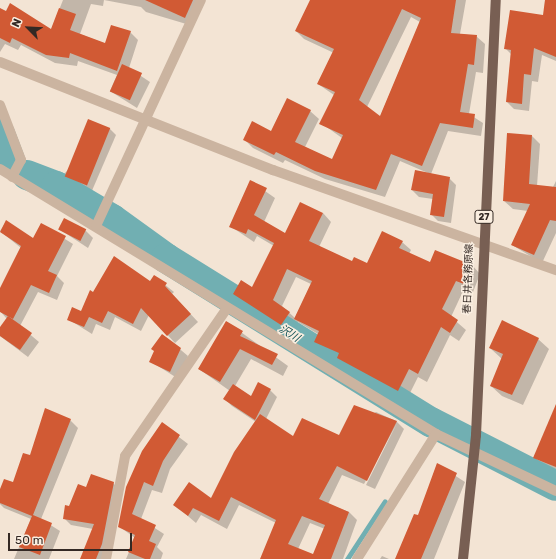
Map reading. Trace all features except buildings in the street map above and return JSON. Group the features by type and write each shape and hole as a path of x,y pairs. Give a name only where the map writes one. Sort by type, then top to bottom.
{"main road":[{"name":"春日井各務原線","path":"463,559 476,435 482,244 496,0"}],"street":[{"path":"96,226 201,0"},
{"path":"0,62 145,121 556,270"},
{"path":"0,105 21,160 12,177"},
{"path":"0,169 96,226 226,308 436,434 556,491"},
{"path":"106,559 126,456 226,308"},
{"path":"357,559 436,434"}],"waterway":[{"name":"沢川","path":"0,134 10,160"},
{"name":"沢川","path":"27,175 56,186 112,219 166,258 431,422 556,486"},
{"path":"347,559 385,501"}]}
